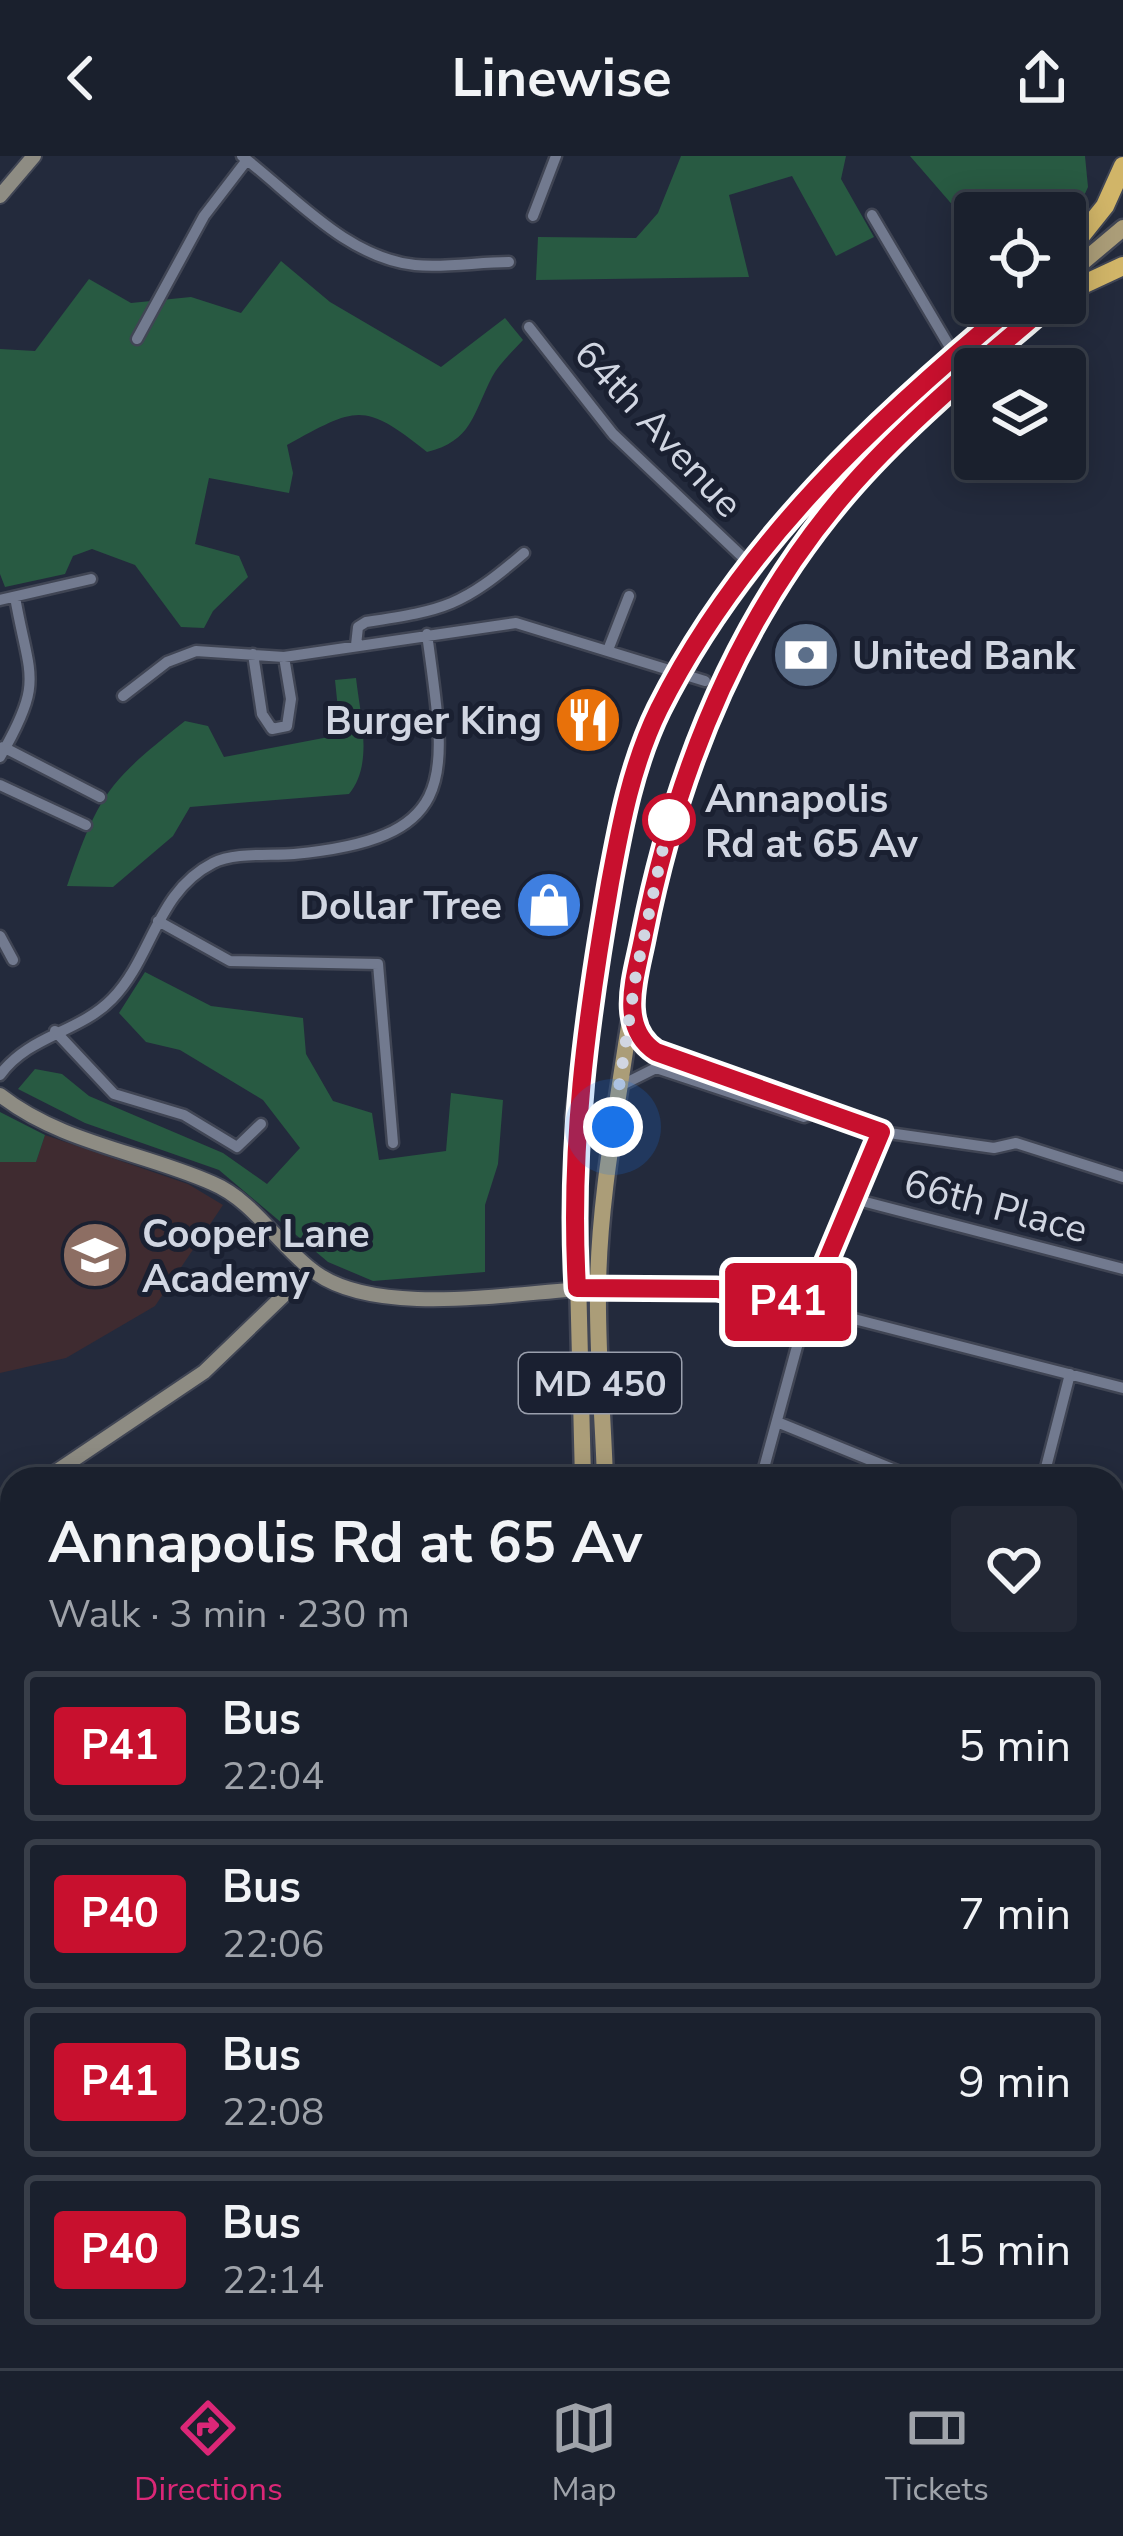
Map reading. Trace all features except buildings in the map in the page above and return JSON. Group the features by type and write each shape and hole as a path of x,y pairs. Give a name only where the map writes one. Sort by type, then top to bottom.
{"highway":[{"path":"1086,232 1105,206 1123,166"},
{"path":"1086,283 1123,266"}],"main road":[{"path":"1086,245 1123,218"},
{"path":"1086,259 1123,228"},
{"path":"1086,274 1123,243"},
{"name":"MD 450","path":"964,348 992,324"},
{"path":"983,348 1011,324"},
{"name":"MD 450","path":"999,348 1026,324"},
{"name":"MD 450","path":"583,1467 574,1117 595,964 632,780 679,673 751,565 848,455 954,357"},
{"name":"MD 450","path":"605,1467 598,1288 620,1086 668,822 729,671 776,587 821,524 886,449 954,388"}],"street":[{"path":"0,196 34,156"},
{"path":"533,216 556,156"},
{"path":"137,339 204,216 245,158 346,241 370,252 411,264 509,262"},
{"path":"872,214 954,352"},
{"name":"64th Avenue","path":"529,327 604,424 751,565"},
{"path":"356,645 358,627 366,622 448,609 476,594 524,553"},
{"path":"0,600 91,579"},
{"path":"608,650 629,596"},
{"path":"16,597 34,681 31,700 2,750 100,797"},
{"path":"448,609 453,629"},
{"path":"122,696 167,662 196,651 284,657 515,622 705,681"},
{"path":"0,1075 14,1056 89,1017 113,998 190,876 220,859 360,848 398,831 413,817 433,786 443,738 428,634"},
{"path":"253,654 262,713 272,729 287,726 291,699 284,657"},
{"path":"0,785 86,825"},
{"path":"158,921 230,961 378,964 392,1143"},
{"path":"0,936 13,960"},
{"path":"631,1015 641,1039 656,1052 881,1132 994,1148 1016,1143 1123,1177"},
{"path":"55,1031 114,1094 184,1115 237,1148 261,1124"},
{"path":"620,1086 656,1068 804,1117 818,1111"},
{"path":"0,1094 82,1138 219,1185 311,1269 351,1291 387,1297 577,1288 717,1289 808,1306 1123,1388"},
{"path":"764,1467 808,1306 881,1132"},
{"name":"66th Place","path":"854,1199 1123,1269"},
{"path":"63,1467 204,1372 311,1269"},
{"path":"1045,1467 1070,1374"},
{"path":"777,1422 888,1467"},
{"path":"0,2345 0,2355"}],"shaded area":[{"name":"Cooper Lane Academy","path":"45,1135 188,1184 223,1205 155,1306 66,1358 0,1373 0,1162 36,1162"}],"green space":[{"path":"681,156 846,156 841,179 874,237 836,256 792,176 729,195 749,277 536,280 538,237 636,238 658,213"},
{"path":"910,156 1085,156 1086,192 954,192 954,207"},
{"path":"281,261 330,302 441,367 505,318 523,340 495,372 469,424 442,447 427,452 388,424 359,415 329,423 287,445 293,473 289,493 209,478 195,544 239,556 248,577 213,611 204,628 181,627 135,565 92,549 73,556 65,574 5,587 0,574 0,349 35,351 89,279 131,303 191,297 241,313"},
{"path":"356,678 363,754 349,794 190,807 173,836 113,887 67,886 88,830 109,792 139,759 185,721 208,726 224,757 334,736 340,729 335,680"},
{"path":"145,972 211,1006 303,1018 306,1054 333,1101 372,1113 379,1160 446,1151 451,1093 503,1100 498,1164 485,1205 485,1272 373,1281 328,1262 219,1170 85,1123 18,1089 35,1069 62,1074 89,1096 223,1153 267,1184 300,1148 263,1100 180,1050 146,1042 119,1013"},
{"path":"0,1112 45,1135 36,1162 0,1162"}],"bus line":[{"name":"P41","path":"992,324 887,415 751,565 695,645 644,744 623,809 580,1062 573,1199 577,1288 717,1289 808,1306 881,1132 656,1052 641,1039 631,1015 659,859 679,791 724,680 796,557 886,449 1026,324"}],"place":[{"name":"United Bank","path":"806,655"},
{"name":"Burger King","path":"588,720"},
{"name":"Annapolis Rd at 65 Av","path":"669,820"},
{"name":"Dollar Tree","path":"549,905"},
{"name":"Cooper Lane Academy","path":"95,1255"}],"route":[{"path":"613,1127 636,974 669,820"}]}
